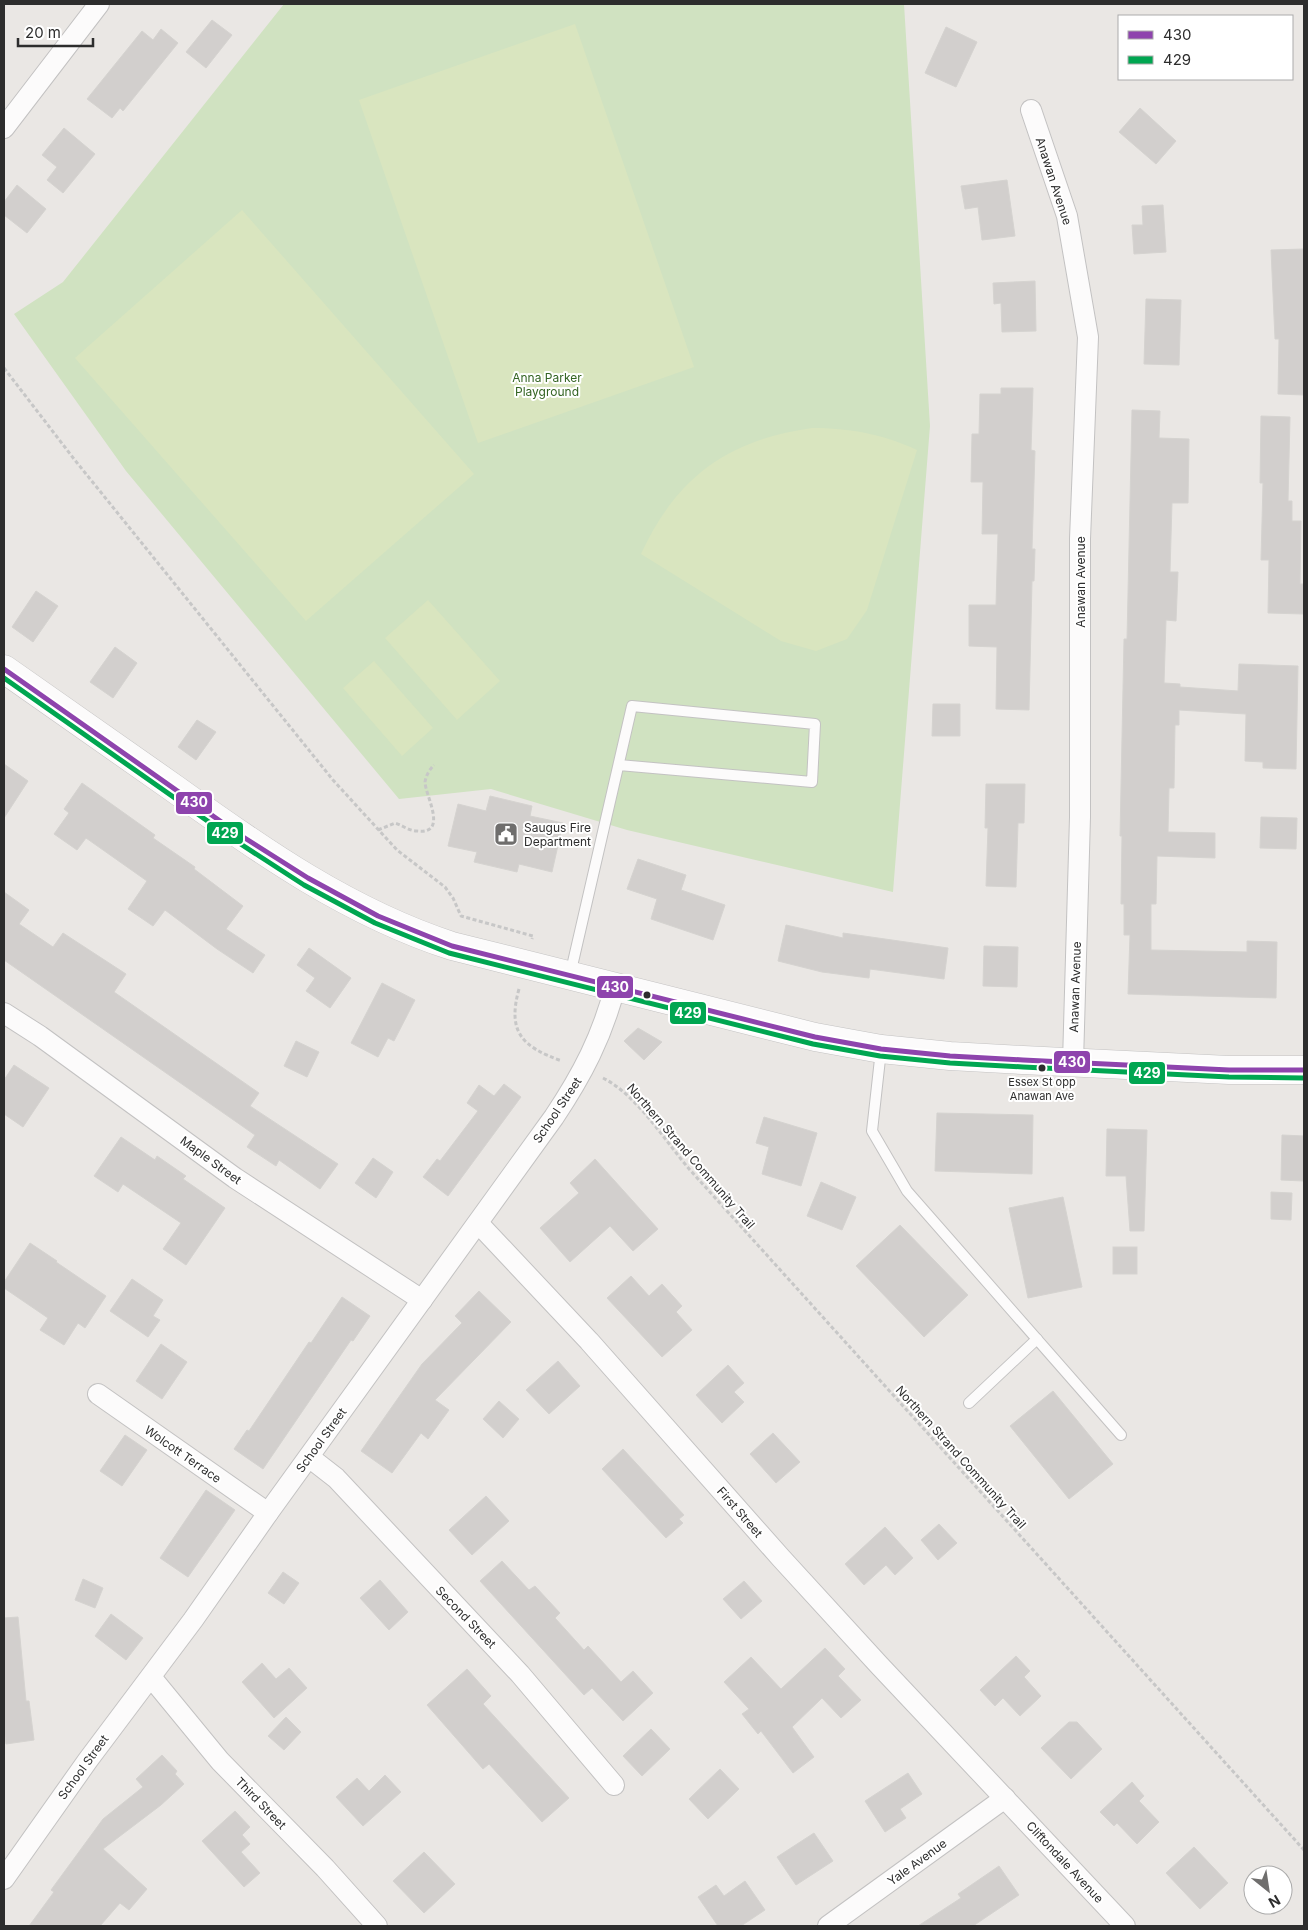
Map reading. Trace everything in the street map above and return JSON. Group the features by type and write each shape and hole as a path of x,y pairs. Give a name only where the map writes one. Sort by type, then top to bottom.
{"main road":[{"path":"4,669 274,857 356,906 407,929 452,946 815,1037 881,1049 950,1056 1229,1070 1304,1070"}],"street":[{"path":"4,128 99,4"},
{"name":"Anawan Avenue","path":"1031,110 1067,216 1088,338 1080,539 1080,817 1073,1062"},
{"name":"School Street","path":"4,1879 11,1857 88,1760 193,1620 554,1117 584,1070 600,1034 615,987"},
{"name":"Maple Street","path":"4,1013 40,1036 234,1178 422,1300"},
{"name":"First Street","path":"478,1223 638,1394 781,1558 879,1665 1005,1798"},
{"name":"Wolcott Terrace","path":"98,1394 268,1513"},
{"name":"Second Street","path":"309,1457 336,1478 520,1674 614,1785"},
{"name":"Third Street","path":"151,1676 220,1761 325,1868 377,1926"},
{"name":"Yale Avenue","path":"828,1926 1005,1798"},
{"name":"Cliftondale Avenue","path":"1005,1798 1125,1926"}],"lane":[{"path":"570,976 620,765 632,706 815,724 812,782 620,765"},
{"path":"881,1049 872,1131 907,1192 1121,1435"},
{"path":"969,1403 1037,1339"}],"path":[{"path":"4,368 56,436 290,728 378,830 408,859 445,887 453,898 460,916 533,936"},
{"path":"378,830 395,823 415,831 426,830 430,826 434,821 434,814 426,792 426,779 434,765"},
{"path":"518,992 514,1013 518,1032 533,1048 566,1063"},
{"name":"Northern Strand Community Trail","path":"604,1078 619,1087 631,1098 690,1170 1304,1850"}],"green space":[{"name":"Anna Parker Playground","path":"284,4 904,4 930,426 893,892 627,830 491,789 399,799 126,471 14,314 63,282"},
{"path":"575,24 694,367 478,443 359,100"},
{"path":"242,210 474,474 306,621 75,358"},
{"path":"812,428 840,429 866,433 904,444 917,450 867,610 847,639 816,651 781,641 641,554 655,527 671,503 689,483 709,466 730,453 755,442"},
{"path":"428,600 500,681 457,720 385,638"},
{"path":"374,661 433,728 402,756 343,688"}],"building":[{"path":"212,20 232,35 206,68 186,52"},
{"path":"946,27 977,42 956,87 925,73"},
{"path":"161,29 178,43 123,111 120,108 112,118 87,99 142,31 153,40"},
{"path":"1140,108 1176,141 1156,164 1119,132"},
{"path":"64,128 95,154 63,193 47,180 57,167 42,155"},
{"path":"1007,180 1015,236 982,240 978,207 965,209 961,186"},
{"path":"17,185 46,209 27,233 4,215 4,202"},
{"path":"1163,205 1166,252 1134,254 1132,225 1143,225 1142,206"},
{"path":"1304,249 1304,395 1278,394 1279,339 1275,339 1271,250"},
{"path":"1035,281 1036,331 1002,332 1001,303 994,304 993,283"},
{"path":"1146,299 1181,300 1179,365 1144,364"},
{"path":"1001,388 1033,388 1031,450 1035,451 1032,549 1035,549 1034,581 1032,581 1029,710 996,709 997,647 969,646 969,605 996,605 998,534 982,534 983,482 971,482 972,434 979,434 980,394 1001,394"},
{"path":"1132,410 1160,411 1159,438 1189,439 1188,503 1172,503 1170,572 1178,572 1176,621 1166,620 1164,683 1180,684 1180,687 1238,691 1239,664 1298,666 1296,769 1263,768 1263,762 1245,761 1246,714 1179,710 1179,725 1175,725 1174,788 1169,788 1168,832 1215,833 1215,858 1157,856 1156,904 1151,904 1151,950 1247,952 1247,941 1277,942 1276,998 1128,994 1130,935 1124,935 1124,904 1121,904 1122,836 1120,836 1124,639 1127,639"},
{"path":"1261,416 1290,417 1288,501 1292,501 1292,521 1301,521 1300,584 1304,584 1303,614 1268,613 1269,560 1261,560 1263,483 1260,483"},
{"path":"36,591 58,606 33,642 12,627"},
{"path":"115,647 137,663 113,698 90,682"},
{"path":"933,704 960,704 960,736 932,736"},
{"path":"197,720 216,732 196,760 178,747"},
{"path":"4,764 28,781 4,818"},
{"path":"82,783 155,835 153,838 195,867 194,869 243,906 226,929 265,955 253,973 165,910 153,926 128,909 147,881 86,838 77,850 54,834 69,813 64,809"},
{"path":"986,784 1025,784 1024,823 1018,823 1016,887 986,886 988,828 985,828"},
{"name":"Saugus Fire Department","path":"490,796 532,806 530,816 563,823 552,872 519,864 517,872 474,862 477,852 448,846 458,804 486,811"},
{"path":"1261,817 1297,818 1296,849 1260,848"},
{"path":"638,859 686,875 681,890 725,905 713,940 651,919 657,899 627,889"},
{"path":"4,892 29,910 19,924 53,947 63,933 126,974 114,992 259,1093 250,1106 338,1164 320,1189 279,1160 276,1166 247,1147 255,1135 4,960"},
{"path":"786,925 843,938 843,933 948,948 944,979 870,969 869,978 822,972 778,961"},
{"path":"984,946 1018,947 1017,987 983,986"},
{"path":"309,948 351,978 330,1008 306,991 315,978 297,965"},
{"path":"382,983 415,1000 394,1041 388,1038 378,1057 351,1043"},
{"path":"638,1028 662,1042 644,1060 624,1041"},
{"path":"296,1041 319,1052 307,1077 284,1066"},
{"path":"14,1065 49,1088 23,1127 4,1114 4,1080"},
{"path":"504,1084 521,1097 448,1196 423,1177 437,1159 440,1161 478,1111 467,1103 479,1085 494,1096"},
{"path":"937,1113 1033,1115 1032,1174 935,1171"},
{"path":"764,1117 817,1133 801,1186 762,1174 769,1147 756,1143"},
{"path":"1107,1129 1147,1130 1144,1231 1130,1231 1126,1176 1106,1176"},
{"path":"1282,1135 1304,1136 1304,1181 1281,1180"},
{"path":"121,1137 155,1160 157,1156 186,1176 183,1179 225,1208 186,1265 163,1249 181,1223 123,1184 118,1192 94,1176"},
{"path":"373,1158 393,1172 376,1198 355,1183"},
{"path":"595,1159 658,1229 633,1251 610,1226 570,1262 540,1228 579,1193 570,1183"},
{"path":"821,1182 856,1197 842,1230 807,1216"},
{"path":"1271,1192 1292,1193 1291,1220 1271,1219"},
{"path":"1063,1197 1082,1287 1028,1298 1009,1208"},
{"path":"900,1225 968,1295 924,1337 856,1266"},
{"path":"30,1243 106,1296 85,1328 78,1323 64,1345 40,1330 48,1318 4,1288 4,1282"},
{"path":"1113,1247 1137,1247 1137,1274 1113,1274"},
{"path":"631,1276 649,1296 662,1284 682,1306 676,1312 692,1330 662,1357 607,1298"},
{"path":"132,1279 163,1300 153,1316 160,1320 148,1337 110,1311"},
{"path":"479,1291 511,1322 435,1400 449,1410 428,1439 421,1433 392,1473 361,1451 422,1364 462,1323 455,1316"},
{"path":"342,1297 370,1316 353,1341 351,1340 263,1469 234,1449 247,1430 249,1431"},
{"path":"161,1344 187,1362 162,1399 136,1381"},
{"path":"558,1361 580,1386 549,1414 526,1390"},
{"path":"728,1365 744,1383 734,1392 744,1402 722,1423 696,1395"},
{"path":"1053,1391 1113,1464 1069,1499 1010,1426"},
{"path":"499,1401 519,1419 503,1438 483,1419"},
{"path":"773,1433 800,1462 776,1483 750,1454"},
{"path":"125,1435 147,1450 122,1486 100,1471"},
{"path":"623,1449 684,1515 679,1519 683,1523 666,1538 602,1469"},
{"path":"206,1490 235,1510 188,1577 160,1558"},
{"path":"486,1496 509,1521 472,1555 449,1530"},
{"path":"939,1524 957,1543 938,1560 921,1540"},
{"path":"885,1527 913,1558 895,1575 886,1565 864,1585 845,1564"},
{"path":"502,1561 529,1590 535,1586 560,1613 555,1618 584,1650 588,1646 621,1682 633,1671 653,1693 623,1721 592,1688 584,1695 480,1581"},
{"path":"283,1572 299,1583 284,1604 268,1593"},
{"path":"83,1579 103,1588 95,1608 75,1600"},
{"path":"380,1580 408,1612 389,1630 360,1598"},
{"path":"744,1581 762,1601 741,1619 723,1599"},
{"path":"111,1614 143,1638 126,1660 95,1636"},
{"path":"18,1617 26,1701 29,1701 34,1740 6,1744 4,1729 4,1618"},
{"path":"825,1648 845,1669 838,1676 861,1700 841,1718 822,1698 792,1727 814,1757 793,1773 761,1731 758,1734 742,1714 749,1709 724,1682 751,1657 781,1689"},
{"path":"1016,1656 1030,1671 1024,1677 1041,1696 1020,1716 1003,1698 995,1706 980,1690"},
{"path":"262,1663 276,1679 289,1668 307,1688 274,1718 242,1682"},
{"path":"467,1669 491,1696 483,1704 569,1798 542,1822 489,1764 483,1769 427,1705"},
{"path":"286,1717 301,1732 284,1750 268,1736"},
{"path":"1069,1722 1077,1722 1102,1749 1071,1779 1041,1748"},
{"path":"651,1729 670,1749 642,1776 623,1756"},
{"path":"162,1755 177,1771 175,1774 184,1784 161,1805 103,1849 147,1889 129,1910 120,1903 100,1926 29,1926 54,1892 51,1890 103,1819 143,1787 136,1779"},
{"path":"720,1769 739,1789 708,1819 689,1799"},
{"path":"908,1773 922,1794 900,1809 906,1818 885,1832 865,1801"},
{"path":"385,1775 401,1792 363,1826 336,1797 357,1778 369,1791"},
{"path":"1132,1782 1144,1796 1139,1801 1159,1822 1137,1844 1117,1823 1114,1826 1100,1812"},
{"path":"235,1811 250,1827 242,1835 250,1844 241,1852 260,1873 244,1887 202,1841"},
{"path":"814,1833 833,1861 796,1885 777,1857"},
{"path":"1194,1847 1228,1883 1200,1909 1166,1873"},
{"path":"424,1852 455,1884 424,1913 393,1881"},
{"path":"999,1866 1019,1895 973,1926 918,1926 961,1898 958,1894"},
{"path":"745,1881 765,1910 741,1926 718,1926 698,1897 716,1885 724,1896"}],"transit line":[{"name":"430","path":"4,669 240,835 308,878 378,916 452,946 815,1037 881,1049 950,1056 1023,1060 1229,1070 1304,1070"},
{"name":"429","path":"4,678 236,841 304,885 375,923 449,953 813,1044 880,1056 950,1063 1023,1067 1229,1077 1304,1078"}],"place":[{"name":"Saugus Fire Department","path":"506,834"},
{"name":"Essex St opp Anawan Ave","path":"1042,1068"}]}
